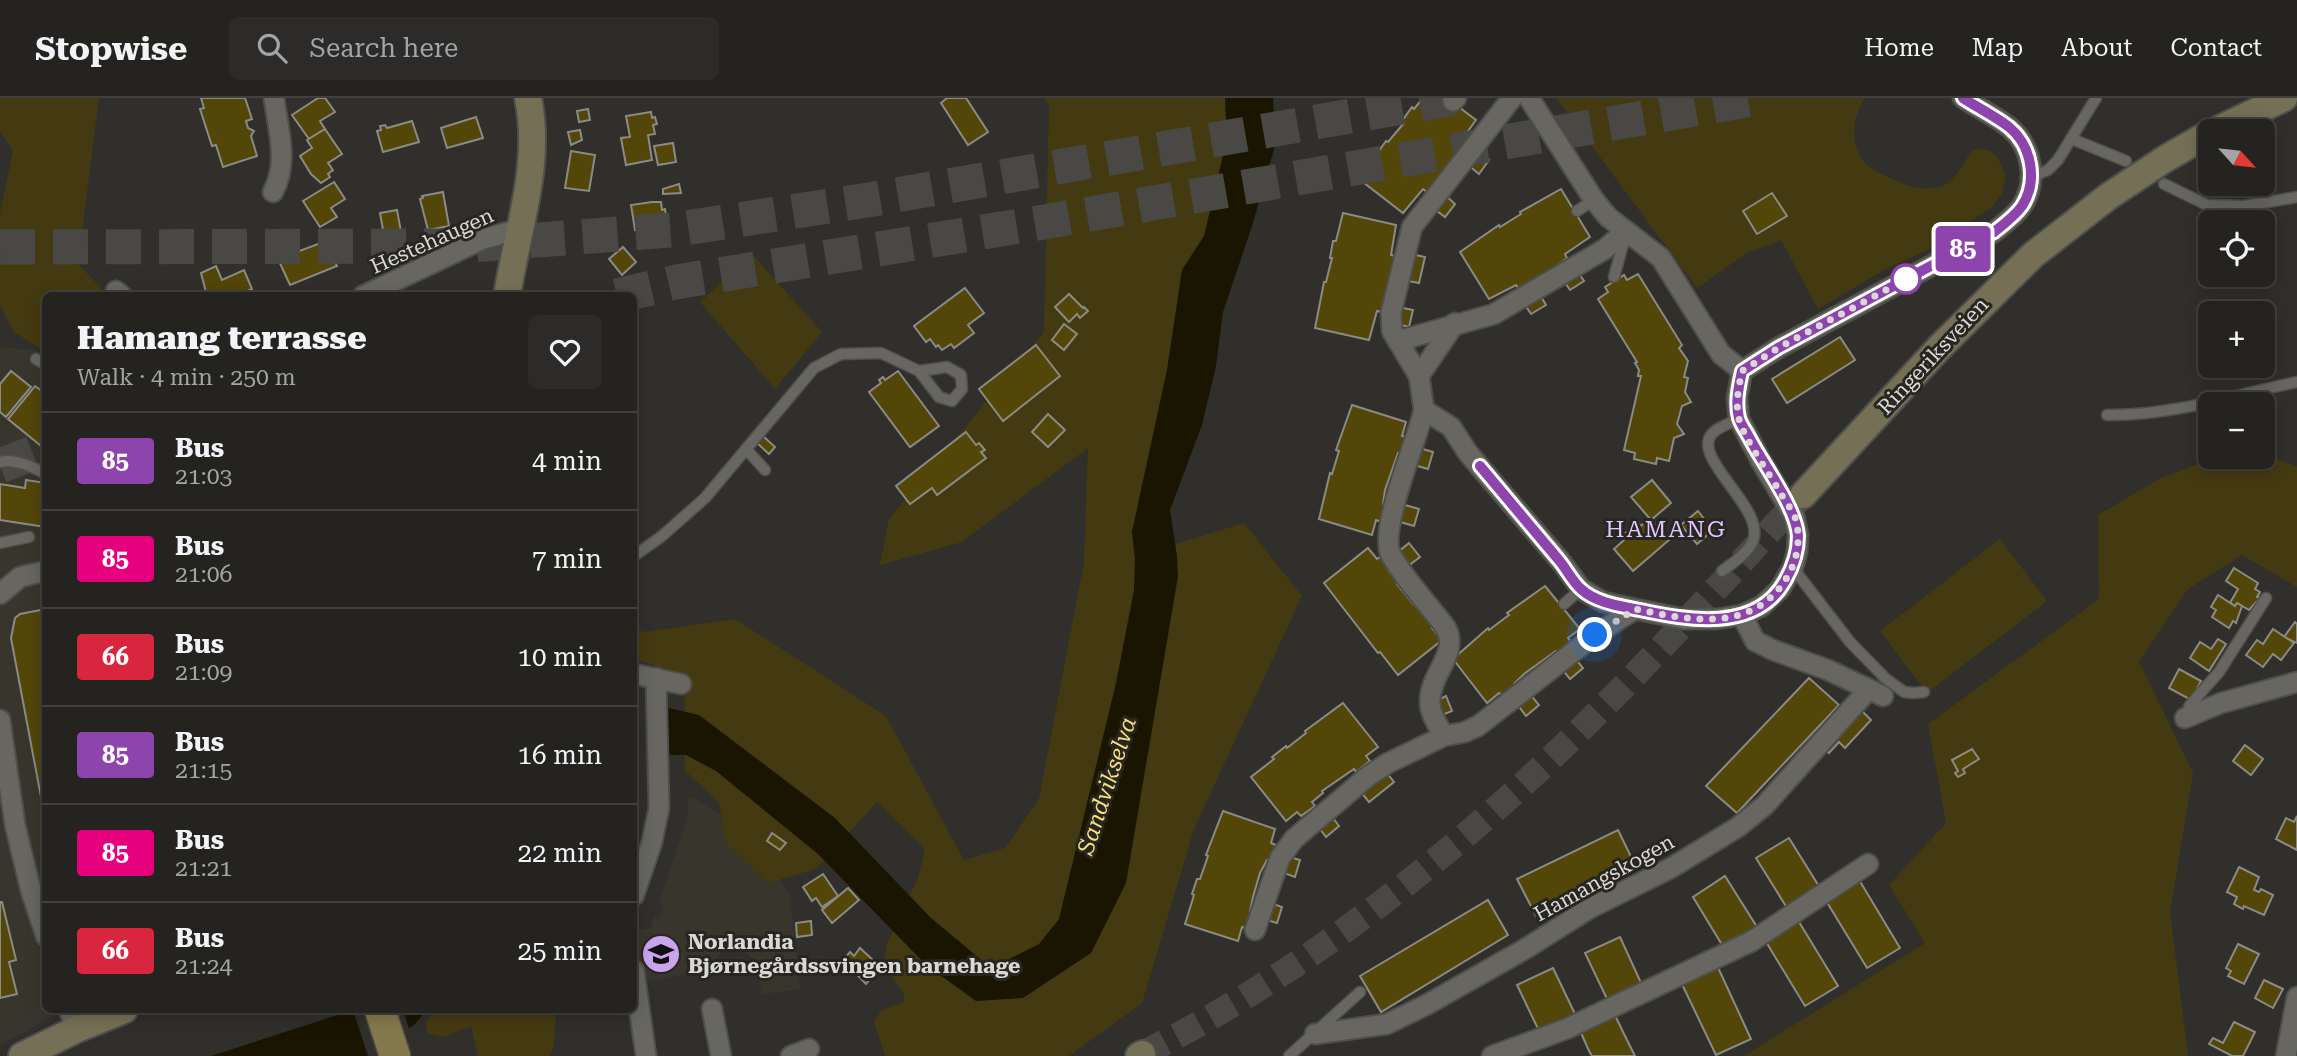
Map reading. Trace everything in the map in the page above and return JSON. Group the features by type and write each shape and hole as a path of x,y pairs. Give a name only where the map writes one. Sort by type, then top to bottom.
{"main road":[{"path":"508,292 532,150 533,131 528,98"},
{"name":"Ringeriksveien","path":"2240,119 2284,98"},
{"name":"Ringeriksveien","path":"1803,495 1939,348 2033,255 2109,196 2198,140"},
{"path":"22,1056 73,1019 107,1013"},
{"path":"381,1013 395,1056"}],"street":[{"path":"273,192 280,179 283,156 274,98"},
{"path":"1444,736 1432,714 1430,700 1438,671 1452,640 1390,553 1388,533 1392,512 1424,410 1419,376 1392,331 1391,313 1412,227 1512,98"},
{"path":"1529,98 1594,201 1608,217 1661,257 1721,354 1742,371"},
{"path":"1424,410 1451,427 1468,453 1581,589 1604,602 1684,619 1717,619 1742,615 1762,606 1780,589 1793,567 1798,535 1794,516 1740,419 1737,398 1742,371 1778,348 1994,232 2021,208 2028,195 2031,160 2018,136 2009,127 1963,98"},
{"name":"Hestehaugen","path":"371,292 483,239 520,229"},
{"path":"1398,341 1494,314 1605,249 1626,231"},
{"path":"1419,376 1455,323"},
{"path":"0,594 20,577 42,573"},
{"path":"1255,930 1280,858 1294,839 1367,777 1388,763 1444,736 1478,726 1595,635 1635,609"},
{"name":"Hamangskogen","path":"1315,1034 1387,1024 1525,949 1590,908 1671,868 1738,827 1765,805 1876,692 1755,641 1742,615"},
{"path":"637,676 656,685 681,684"},
{"path":"2185,718 2221,702 2297,682"},
{"path":"637,886 658,819 656,685"},
{"path":"0,720 15,825 38,891 42,914"},
{"path":"1492,1056 1566,1029 1752,941 1868,864"},
{"path":"637,992 646,1056"},
{"path":"2286,1056 2297,997"},
{"path":"712,1009 721,1056"}],"lane":[{"path":"2031,177 2048,170 2058,160 2096,98"},
{"path":"2072,139 2126,161"},
{"path":"2164,184 2207,205 2244,206 2297,197"},
{"path":"1577,211 1594,201"},
{"path":"1614,276 1626,231"},
{"path":"637,554 705,498 814,368 841,354 881,353 919,371 939,397 952,401 962,389 961,376 947,366 919,371"},
{"path":"36,359 42,363"},
{"path":"2107,415 2171,411 2297,382"},
{"path":"1722,571 1742,556 1753,541 1755,528 1751,516 1714,461 1708,445 1709,436 1740,419"},
{"path":"746,449 765,470"},
{"path":"0,462 5,460 42,472"},
{"path":"0,543 29,537"},
{"path":"1793,567 1850,642 1885,678 1904,692 1924,692"},
{"path":"1564,604 1581,589"},
{"path":"2185,718 2190,705 2219,672 2266,598"},
{"path":"1289,1056 1360,992"}],"shaded area":[{"path":"0,98 99,98 78,264 105,292 42,292 42,350 13,331 0,305 0,213 13,151 0,131"},
{"path":"1043,98 1225,98 1227,138 1204,236 1182,270 1167,370 1132,532 1134,557 1244,523 1302,596 1194,829 1142,1003 1069,1056 885,1056 874,1021 882,1010 904,1002 904,993 884,966 887,944 918,878 925,849 877,802 816,869 768,883 725,842 719,802 685,771 685,675 637,660 637,629 644,632 735,619 886,716 964,860 1005,848 1039,799 1084,562 1088,448 962,542 880,565 889,519 1044,332 1049,105"},
{"path":"1556,98 1865,98 1857,115 1855,144 1864,161 1880,173 1912,187 1937,188 1953,179 1974,149 1989,150 1997,157 2006,175 2002,193 1992,207 1925,251 1886,269 1818,309 1781,240 1747,253 1697,288"},
{"path":"752,254 822,332 775,389 700,302"},
{"path":"0,347 35,350 42,354 42,1013 59,1013 0,1045"},
{"path":"2275,458 2297,467 2297,587 2242,555 2188,589 2139,661 2193,773 2170,912 2188,1056 1744,1056 1925,943 1889,885 1946,823 1928,724 2099,599 2098,515 2161,478 2198,464 2198,469 2275,469"},
{"path":"2000,539 2047,601 1927,693 1880,631"},
{"path":"689,796 724,816 758,849 782,881 790,896 800,989 762,994 760,961 753,961 752,957 726,943 710,970 640,983 637,930 650,928 654,917 659,919 664,905 659,903 687,820"},
{"path":"433,1013 556,1013 554,1046 550,1056 478,1056 471,1026 443,1037 427,1033 426,1022"}],"water":[{"name":"Sandvikselva","path":"1225,98 1273,98 1275,146 1223,312 1216,366 1202,425 1170,510 1178,576 1126,883 1091,953 1023,998 976,1001 926,965 818,854 716,771 686,755 637,754 637,701 699,715 835,818 931,918 991,968 1039,944 1059,919 1116,683 1134,590 1135,558 1132,532 1167,370 1182,270 1204,236 1227,138"},
{"path":"344,1013 424,1013 414,1025 371,1056 211,1056"}],"pier":[{"path":"637,697 664,704 666,758 637,758"},
{"path":"354,1013 404,1013 410,1032 376,1056 368,1056"}],"building":[{"path":"201,98 245,98 252,119 246,121 248,128 254,131 251,136 257,156 223,167 216,145 212,146 200,109 204,108"},
{"path":"318,98 325,98 335,112 320,121 325,129 309,139 292,115"},
{"path":"947,98 966,98 988,132 968,145 941,103"},
{"path":"1423,98 1447,98 1476,120 1458,145 1462,148 1427,192 1423,189 1403,213 1359,179 1386,141 1388,142 1404,123 1402,121 1412,107 1414,109"},
{"path":"588,109 590,120 579,122 577,111"},
{"path":"651,112 657,124 653,125 655,134 648,135 652,160 626,165 621,138 630,137 626,116"},
{"path":"476,117 483,138 447,148 441,128"},
{"path":"412,121 419,142 383,152 377,131 381,130 380,126 385,125 387,128"},
{"path":"325,129 342,154 328,163 333,170 328,174 330,177 321,183 311,174 300,156 312,148 307,140"},
{"path":"580,130 582,140 571,145 568,132"},
{"path":"673,143 676,162 658,165 654,146"},
{"path":"571,151 595,155 589,191 565,188"},
{"path":"1478,151 1489,160 1479,174 1467,164"},
{"path":"334,182 345,199 331,208 337,217 320,227 303,201"},
{"path":"679,184 681,193 663,194 663,189"},
{"path":"1561,189 1590,237 1565,254 1567,258 1555,267 1518,288 1516,285 1489,299 1460,252 1499,225 1500,227 1521,214 1520,212"},
{"path":"443,192 449,226 428,230 420,199 422,196"},
{"path":"1772,193 1787,216 1757,234 1743,211"},
{"path":"1444,194 1455,204 1445,217 1433,208"},
{"path":"661,202 662,210 665,209 666,217 660,220 661,226 635,230 631,205"},
{"path":"397,210 401,232 384,235 380,213"},
{"path":"1343,213 1396,225 1391,255 1395,256 1382,312 1377,311 1369,340 1315,328 1324,282 1332,258 1333,241 1336,241"},
{"path":"326,241 337,266 290,285 278,259"},
{"path":"623,247 636,262 622,275 609,259"},
{"path":"1411,254 1425,257 1419,283 1408,281"},
{"path":"216,266 222,280 244,270 252,289 245,292 206,292 201,273"},
{"path":"1578,272 1584,281 1570,290 1564,281"},
{"path":"1638,274 1682,345 1679,348 1688,361 1684,377 1688,378 1685,392 1691,402 1682,406 1677,424 1684,434 1674,438 1669,461 1657,458 1656,464 1634,459 1635,453 1624,450 1641,376 1638,376 1637,362 1598,299 1608,292 1605,287 1624,275 1627,280"},
{"path":"965,288 984,313 968,325 974,333 954,348 951,344 942,350 930,339 926,342 914,326"},
{"path":"1069,294 1088,311 1080,318 1077,314 1069,322 1055,307"},
{"path":"1540,295 1546,305 1531,314 1525,305"},
{"path":"1398,307 1413,310 1409,327 1394,323"},
{"path":"1064,324 1077,334 1064,350 1052,340"},
{"path":"1840,337 1855,360 1787,403 1772,379"},
{"path":"1036,345 1060,376 1003,421 979,389"},
{"path":"11,371 31,387 6,417 0,412 0,384"},
{"path":"898,371 939,426 910,447 869,392 881,383 879,380 883,377 885,380"},
{"path":"35,386 42,391 42,447 8,419"},
{"path":"1352,405 1406,422 1402,436 1407,437 1402,454 1398,453 1385,490 1383,504 1387,505 1382,522 1376,520 1372,535 1319,519 1330,473 1332,474 1339,451 1336,450"},
{"path":"1048,414 1065,430 1048,447 1032,432"},
{"path":"966,432 976,445 979,443 985,450 981,452 986,458 937,495 932,488 910,504 896,486"},
{"path":"763,436 775,447 769,454 757,443"},
{"path":"1419,448 1433,452 1428,469 1414,465"},
{"path":"26,480 42,482 42,526 0,520 0,484 25,488"},
{"path":"1652,480 1671,503 1651,520 1631,497"},
{"path":"1405,505 1419,509 1414,526 1400,522"},
{"path":"1698,511 1713,530 1697,544 1681,525"},
{"path":"1649,518 1669,540 1633,571 1614,549 1624,540 1621,537 1638,522 1641,526"},
{"path":"1409,543 1420,557 1408,566 1398,552"},
{"path":"1368,548 1377,559 1382,556 1393,569 1389,572 1399,583 1397,584 1413,604 1437,625 1432,628 1442,640 1398,675 1324,583"},
{"path":"2234,568 2258,583 2255,589 2260,592 2257,597 2260,598 2249,610 2237,603 2235,606 2230,603 2238,589 2226,581"},
{"path":"1545,586 1580,629 1568,638 1572,643 1524,674 1514,684 1516,687 1503,698 1499,693 1487,703 1453,659 1488,628 1489,630 1509,615 1507,613"},
{"path":"2218,595 2235,606 2237,603 2242,606 2236,623 2233,621 2229,628 2212,617 2216,610 2211,607"},
{"path":"42,610 41,797 11,638 15,618 20,614"},
{"path":"2295,622 2297,624 2297,643 2284,637"},
{"path":"2273,629 2294,643 2281,660 2273,654 2263,667 2246,655 2257,640 2263,644"},
{"path":"2218,639 2226,644 2209,671 2190,658 2200,642 2211,649"},
{"path":"1574,657 1583,668 1570,679 1561,668"},
{"path":"2179,669 2201,681 2191,700 2169,688"},
{"path":"1809,678 1839,705 1737,813 1706,786"},
{"path":"1530,694 1539,705 1526,716 1517,704"},
{"path":"1446,696 1452,711 1442,715 1436,701"},
{"path":"1343,703 1378,747 1366,756 1370,761 1356,772 1354,769 1322,791 1312,802 1315,806 1301,816 1297,812 1286,821 1251,777 1274,759 1272,757"},
{"path":"1859,708 1871,720 1845,748 1839,742 1829,753 1823,747"},
{"path":"2245,745 2263,759 2251,775 2233,761"},
{"path":"1972,749 1979,759 1963,769 1965,773 1958,777 1952,760"},
{"path":"1387,773 1394,782 1369,802 1360,791"},
{"path":"1223,811 1275,829 1271,843 1276,845 1271,861 1267,860 1260,873 1250,911 1254,912 1248,929 1242,927 1238,941 1185,924 1197,879 1200,879"},
{"path":"1330,814 1339,826 1326,837 1317,825"},
{"path":"2297,816 2297,850 2276,839 2286,818 2294,822"},
{"path":"1618,830 1636,867 1536,916 1517,879"},
{"path":"772,833 786,843 780,850 767,841"},
{"path":"1789,838 1820,888 1787,908 1756,858"},
{"path":"1286,856 1300,860 1295,877 1281,872"},
{"path":"2239,867 2259,877 2254,890 2259,892 2261,889 2273,895 2264,915 2234,904 2237,897 2227,892"},
{"path":"823,874 838,896 822,907 816,898 812,901 803,887"},
{"path":"1725,876 1757,927 1724,948 1693,897"},
{"path":"1858,878 1900,948 1867,968 1825,899"},
{"path":"848,888 859,900 832,923 822,910"},
{"path":"1488,900 1508,935 1381,1012 1360,976"},
{"path":"0,902 16,960 9,962 17,994 0,998"},
{"path":"1268,902 1282,907 1277,923 1263,919"},
{"path":"1796,917 1838,986 1805,1006 1763,937"},
{"path":"811,921 812,935 797,937 796,923"},
{"path":"1620,937 1642,985 1608,1001 1585,953"},
{"path":"2238,944 2259,954 2244,984 2228,976 2231,971 2226,968"},
{"path":"860,948 875,962 867,969 873,975 866,984 843,960 850,952 854,956"},
{"path":"1715,961 1751,1039 1716,1055 1679,978"},
{"path":"1553,968 1576,1016 1540,1033 1517,985"},
{"path":"2264,980 2283,989 2273,1008 2255,998"},
{"path":"1612,1009 1635,1056 1592,1056 1589,1051 1578,1026"},
{"path":"2234,1022 2255,1032 2243,1056 2232,1056 2209,1044 2213,1038 2223,1043"}],"tunnel":[{"path":"0,247 458,246 672,230 868,200 1454,98"},
{"path":"634,292 676,282 1044,222 1758,98"},
{"path":"0,466 42,450"},
{"path":"1142,1054 1194,1027 1296,964 1346,930 1441,856 1530,778 1601,710 1803,495"}],"bus line":[{"name":"85","path":"1480,466 1581,589 1604,602 1684,619 1717,619 1742,615 1762,606 1780,589 1793,567 1798,535 1794,516 1740,419 1737,398 1742,371 1778,348 1994,232 2021,208 2028,195 2031,177 2031,160 2025,147 2009,127 1963,98"}],"place":[{"name":"Norlandia Bjørnegårdssvingen barnehage","path":"661,954"}],"district":[{"name":"HAMANG","path":"1666,529"}],"route":[{"path":"1595,635 1635,609 1684,619 1717,619 1742,615 1762,606 1780,589 1793,567 1798,535 1794,516 1740,419 1737,398 1742,371 1778,348 1914,275 1906,279"}]}
